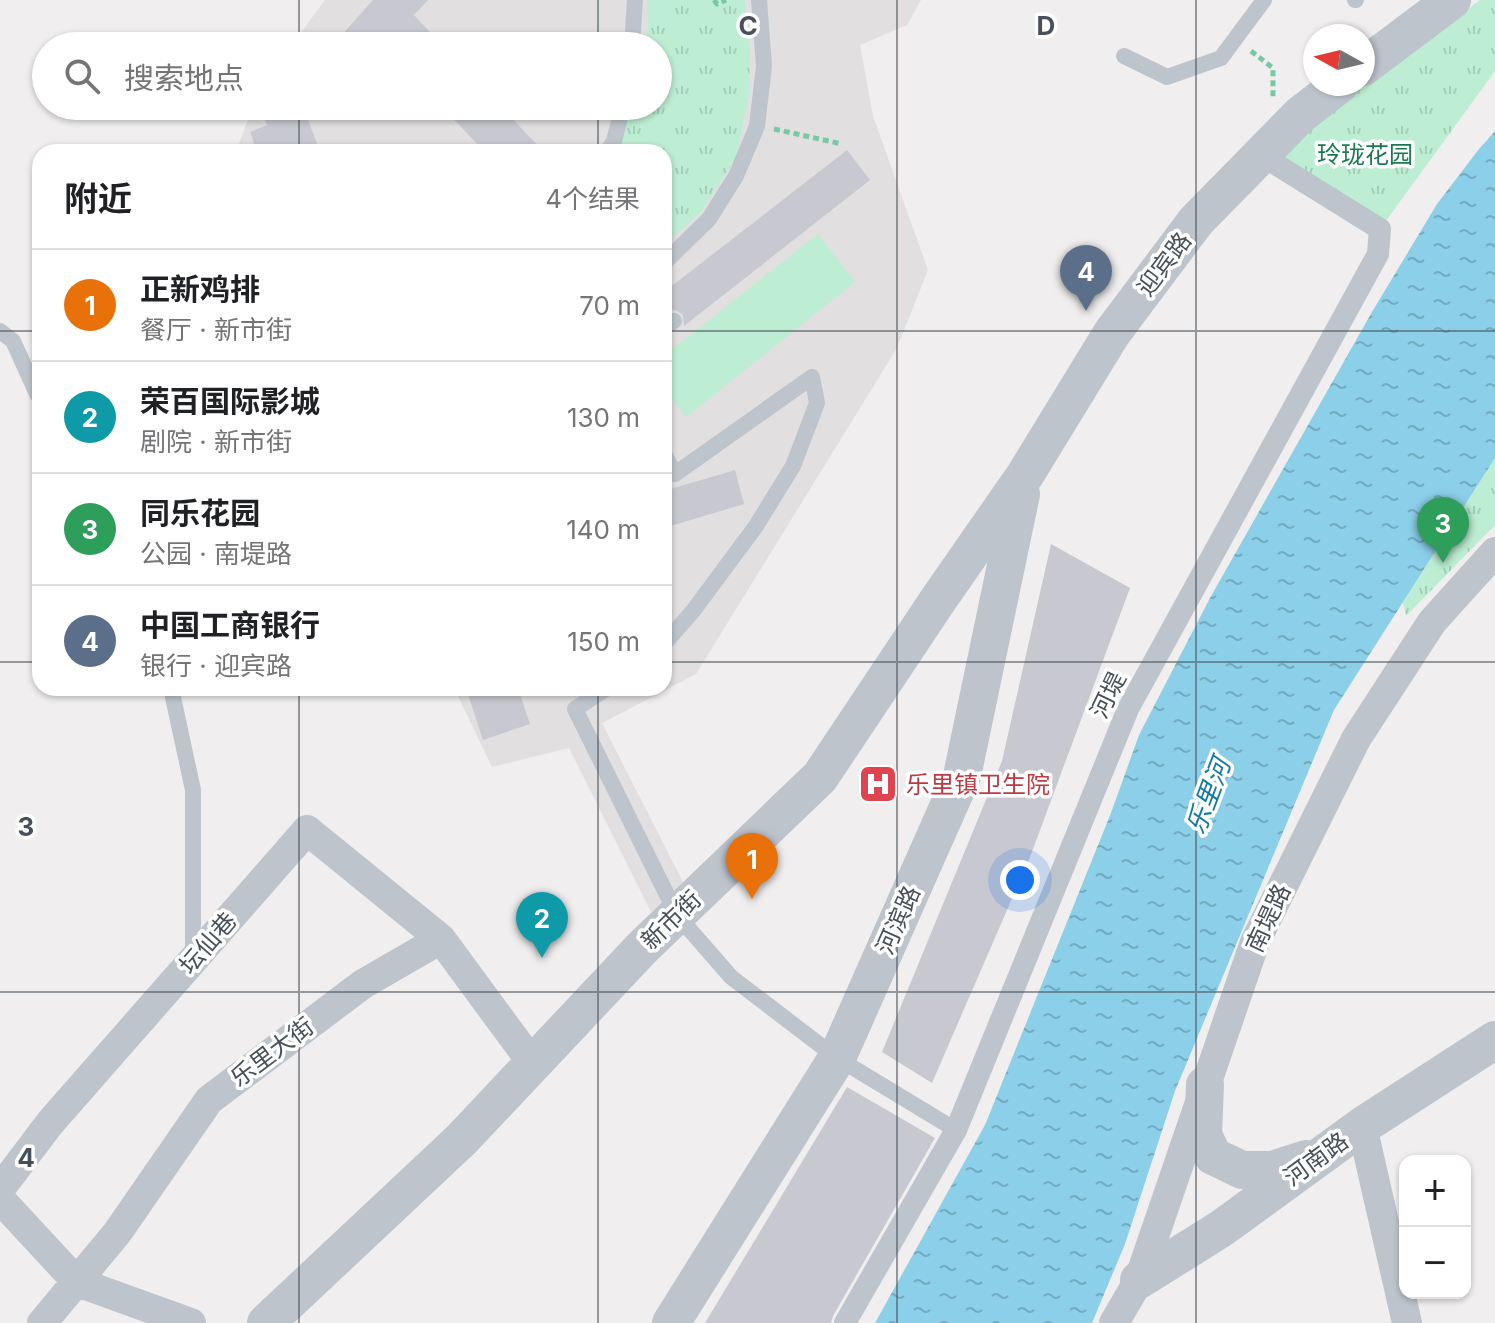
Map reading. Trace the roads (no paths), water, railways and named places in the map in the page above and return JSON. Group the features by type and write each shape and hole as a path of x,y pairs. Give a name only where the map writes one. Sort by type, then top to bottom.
{"street":[{"path":"1375,58 1452,0"},
{"name":"迎宾路","path":"1025,475 1112,333 1196,221 1300,115 1325,96"},
{"name":"河堤","path":"845,1323 956,1130 1128,709 1378,254 1380,229 1267,149"},
{"name":"新市街","path":"266,1323 462,1139 642,948 820,777 1025,475"},
{"name":"河滨路","path":"671,1323 837,1058 962,776 1025,475"},
{"path":"968,557 982,545 993,543 998,546 1003,579"},
{"name":"南堤路","path":"1114,1323 1139,1280 1255,942 1356,739 1432,622 1495,552"},
{"name":"坛仙巷","path":"0,1189 50,1123 307,830 441,939"},
{"path":"441,939 533,1064"},
{"name":"乐里大街","path":"42,1323 117,1233 209,1100 363,984 441,939"},
{"name":"河南路","path":"1139,1280 1222,1228 1362,1126 1495,1040"},
{"path":"1205,1085 1203,1135 1213,1156 1242,1170 1272,1170 1324,1153"},
{"path":"1362,1126 1407,1323"},
{"path":"0,1199 77,1282 191,1323"}],"lane":[{"path":"633,32 635,0"},
{"path":"672,255 709,219 736,176 757,126 764,66 759,0"},
{"path":"1124,56 1167,77 1221,58 1264,0"},
{"path":"612,144 619,120"},
{"path":"0,331 13,341 32,383"},
{"path":"672,469 675,474 812,377 817,403 793,466 756,526 672,635"},
{"path":"173,696 193,790 193,961"},
{"path":"595,696 575,709 677,915 731,977 837,1058 956,1130"}],"water":[{"name":"乐里河","path":"1495,131 1495,458 1334,710 1175,1091 1125,1244 1092,1323 875,1323 985,1125 1111,813 1139,735 1210,598 1372,312 1437,204"}],"place":[{"name":"中国工商银行","path":"1086,311"},
{"name":"同乐花园","path":"1443,563"},
{"name":"乐里镇卫生院","path":"878,784"},
{"name":"正新鸡排","path":"752,899"},
{"name":"荣百国际影城","path":"542,958"}],"park label":[{"name":"玲珑花园","path":"1365,154"}]}
